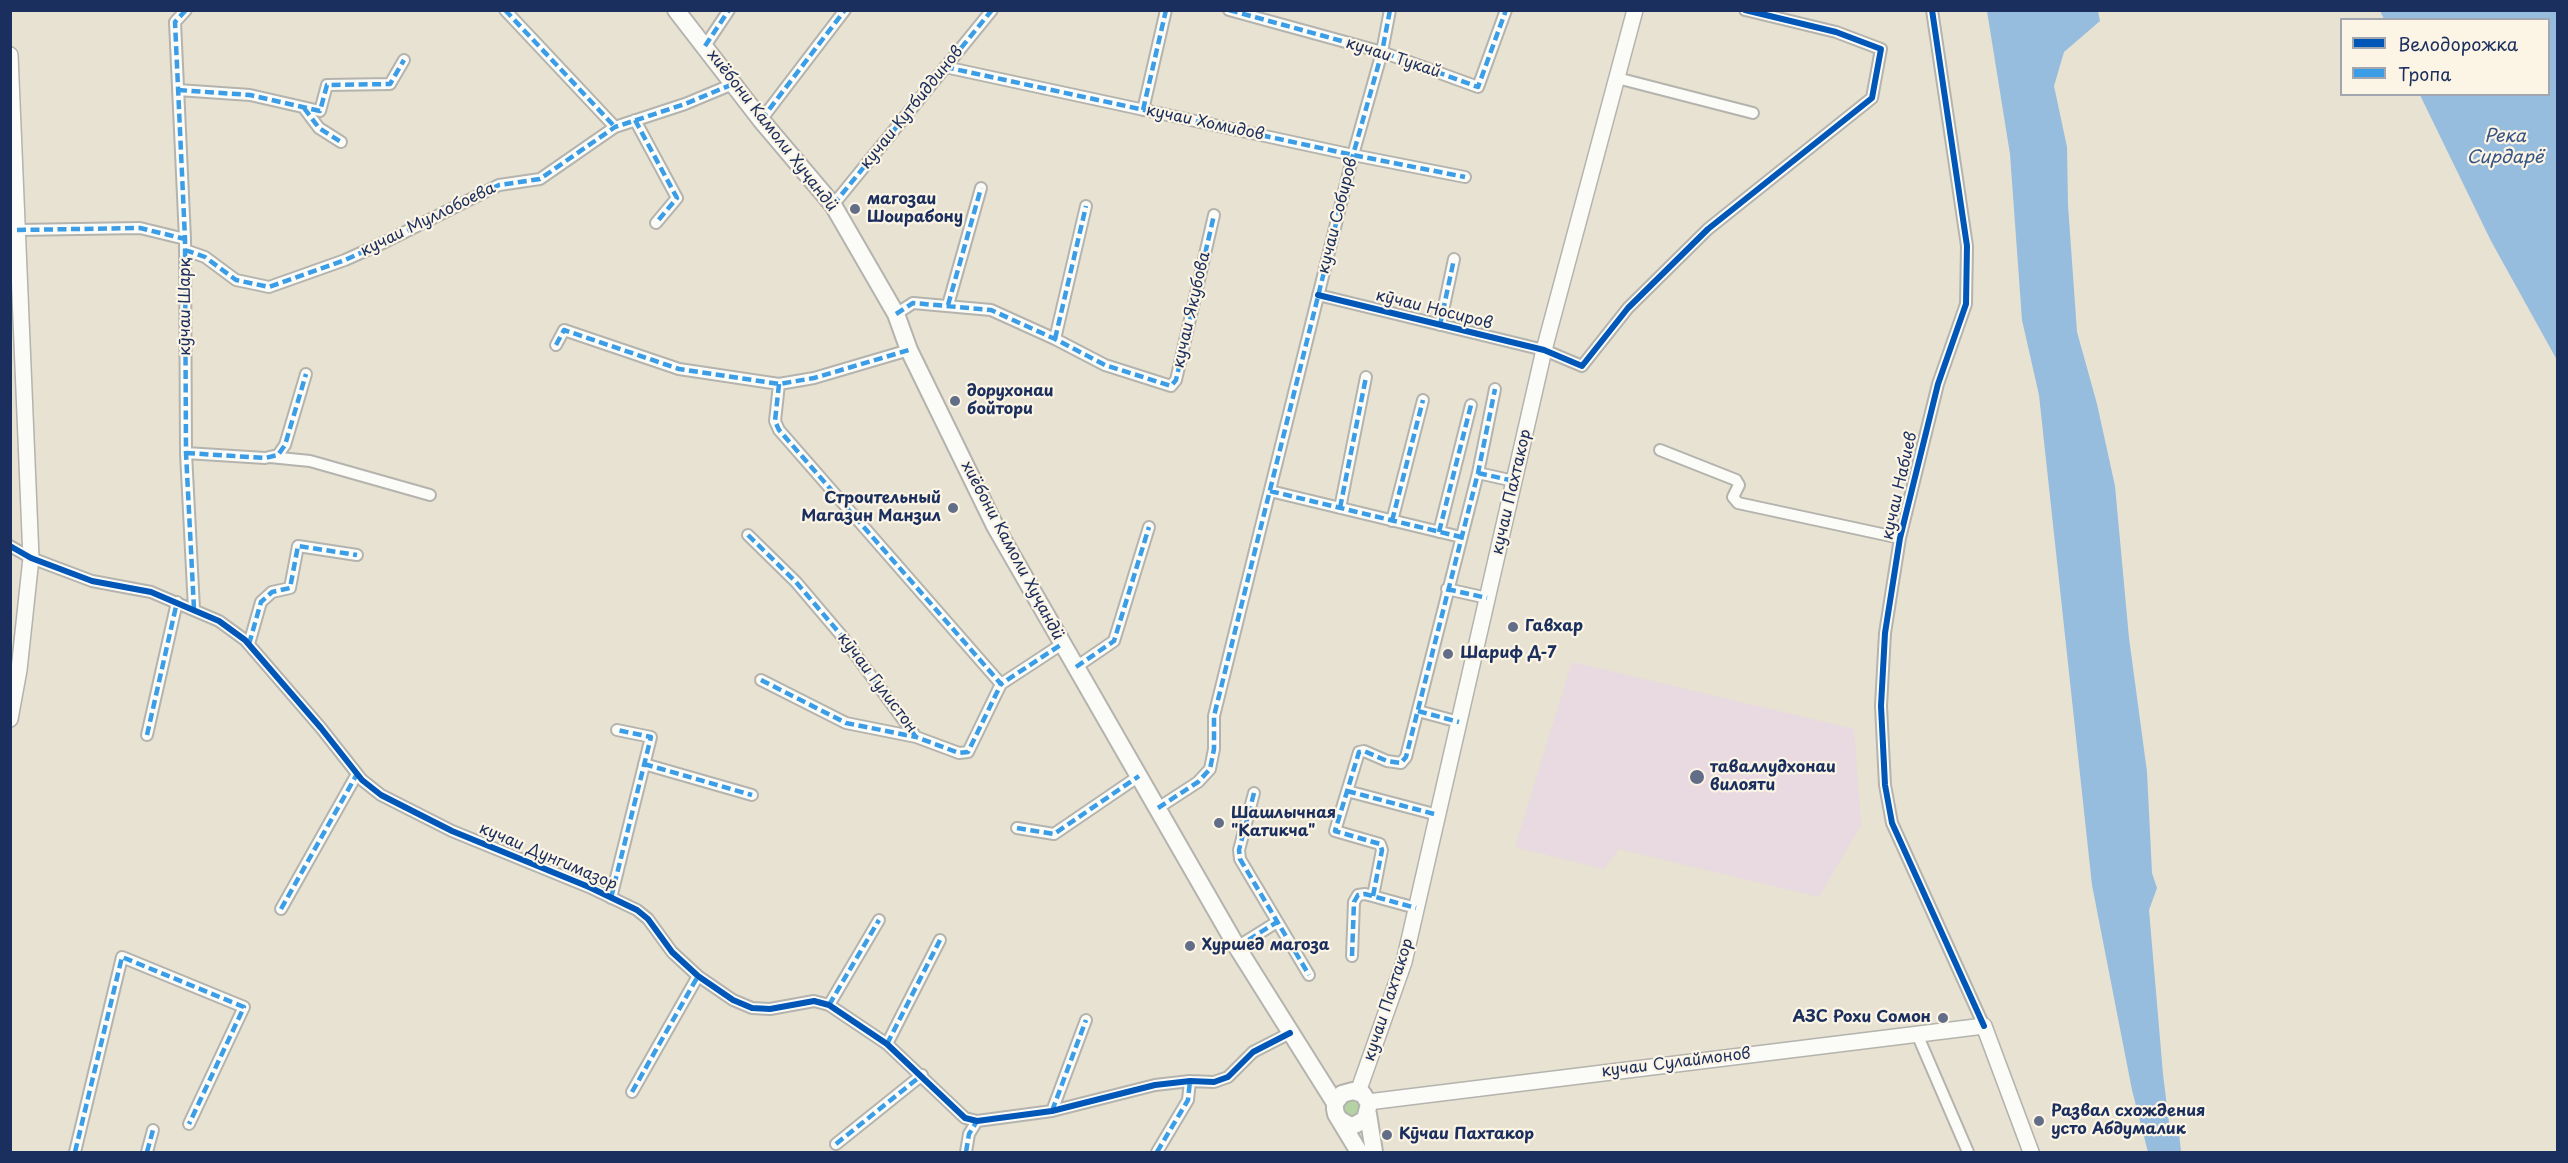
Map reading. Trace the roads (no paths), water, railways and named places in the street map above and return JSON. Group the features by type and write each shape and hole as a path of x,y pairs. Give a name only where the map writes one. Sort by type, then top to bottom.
{"main road":[{"name":"хиёбони Камоли Хуҷандӣ","path":"676,10 761,120 832,205 896,314 909,350 995,526 1237,947 1317,1077 1359,1152"},
{"name":"кучаи Пахтакор","path":"1362,1100 1404,962 1544,350 1635,10"},
{"path":"10,55 31,558 19,670 10,719"},
{"name":"кучаи Сулаймонов","path":"1362,1100 1984,1026"},
{"name":"кучаи Набиев","path":"1984,1026 2031,1152"},
{"path":"1317,1077 1350,1086 1362,1100 1374,1152"},
{"path":"1342,1094 1362,1100 1361,1123 1355,1125 1344,1123 1337,1111 1342,1094"}],"street":[{"name":"кӯчаи Шарқ","path":"186,10 175,22 185,244 186,453 194,609"},
{"path":"506,10 615,127"},
{"path":"705,46 729,10"},
{"path":"761,120 845,10"},
{"name":"кучаи Кутбиддинов","path":"832,205 992,10"},
{"path":"1143,110 1166,10"},
{"name":"кучаи Тукай","path":"1229,10 1273,16 1478,87 1506,10"},
{"name":"кучаи Собиров","path":"1158,808 1198,782 1210,769 1214,749 1214,716 1353,155 1382,52 1390,10"},
{"name":"кӯчаи Носиров","path":"1318,295 1544,350 1582,366 1628,308 1708,229 1872,98 1881,49 1836,32 1745,10"},
{"name":"кучаи Набиев","path":"1932,10 1967,246 1966,304 1938,384 1900,538 1885,633 1881,706 1885,785 1892,823 1984,1026"},
{"path":"178,90 250,95 320,111 327,85 390,84 404,60"},
{"name":"кучаи Хомидов","path":"945,67 1465,177"},
{"path":"1617,78 1753,113"},
{"name":"кучаи Муллобоева","path":"17,230 140,228 185,244 237,280 269,287 345,260 499,185 540,179 615,127 685,104 733,84"},
{"path":"304,108 319,128 341,142"},
{"path":"635,120 677,198 656,223"},
{"path":"948,305 981,188"},
{"path":"1055,339 1086,206"},
{"name":"кучаи Якубова","path":"896,314 913,303 991,310 1106,364 1171,386 1176,380 1214,215"},
{"path":"1440,325 1454,259"},
{"path":"556,345 564,330 680,369 779,384 814,378 909,350"},
{"path":"270,457 278,455 285,445 306,374"},
{"path":"1340,508 1366,377"},
{"path":"779,384 775,421 778,429 1001,684 1062,644"},
{"path":"1372,896 1382,850 1380,844 1335,831 1359,752 1364,751 1387,761 1401,763 1406,757 1478,473 1495,388"},
{"path":"1392,521 1423,400"},
{"path":"1439,532 1471,405"},
{"path":"1660,450 1736,480 1739,485 1733,497 1738,503 1900,538"},
{"path":"186,453 310,461 430,495"},
{"path":"1478,473 1514,481"},
{"path":"1270,491 1461,537"},
{"path":"1076,667 1114,641 1149,527"},
{"name":"кӯчаи Гулистон","path":"748,534 795,582 841,635 916,737 960,753 968,752 1001,684"},
{"name":"кучаи Дунгимазор","path":"10,546 31,558 92,581 151,592 219,621 249,645 321,728 357,774 381,795 452,831 637,910 648,919 672,952 698,976 733,1000 752,1008 770,1009 814,1002 829,1005"},
{"path":"249,645 261,602 272,592 290,588 298,546 357,555"},
{"path":"1447,588 1487,598"},
{"path":"147,735 177,602"},
{"path":"761,680 846,723 916,737"},
{"path":"1418,711 1459,722"},
{"path":"611,897 651,737 617,730"},
{"path":"644,764 752,795"},
{"path":"281,909 357,774"},
{"path":"1017,828 1054,834 1139,776"},
{"path":"1347,791 1438,814"},
{"path":"1254,793 1239,850 1240,859 1309,975"},
{"path":"1352,956 1354,902 1358,895 1365,894 1416,908"},
{"path":"879,920 829,1005 887,1044 965,1118 977,1121 1052,1111 1155,1085 1190,1081 1214,1082 1227,1077 1253,1053 1290,1033"},
{"path":"1237,947 1277,922"},
{"path":"887,1044 940,940"},
{"path":"75,1152 122,957 244,1007 189,1124"},
{"path":"632,1092 698,976"},
{"path":"1052,1111 1086,1020"},
{"path":"1917,1034 1968,1152"},
{"path":"836,1144 922,1075"},
{"path":"1157,1152 1188,1100 1190,1081"},
{"path":"966,1152 969,1134 977,1121"},
{"path":"147,1152 153,1130"}],"water":[{"path":"1987,11 2098,11 2100,21 2064,52 2054,86 2067,147 2068,205 2077,332 2097,404 2115,486 2129,638 2147,772 2152,873 2157,888 2149,910 2163,1074 2169,1123 2179,1133 2181,1152 2148,1152 2132,1090 2092,885 2039,395 2022,320 2010,154"},
{"name":"Река Сирдарё","path":"2380,11 2557,11 2557,360 2491,241 2420,96 2550,96 2550,18 2384,18"}],"place":[{"name":"магозаи Шоирабону","path":"855,209"},
{"name":"дорухонаи бойтори","path":"955,401"},
{"name":"Строительный Магазин Манзил","path":"953,508"},
{"name":"Гавхар","path":"1513,627"},
{"name":"Шариф Д-7","path":"1448,654"},
{"name":"таваллудхонаи вилояти","path":"1697,777"},
{"name":"Шашлычная \"Катикча\"","path":"1219,823"},
{"name":"Хуршед магоза","path":"1190,946"},
{"name":"АЗС Рохи Сомон","path":"1943,1018"},
{"name":"Развал схождения усто Абдумалик","path":"2039,1121"},
{"name":"Кӯчаи Пахтакор","path":"1387,1135"}]}
